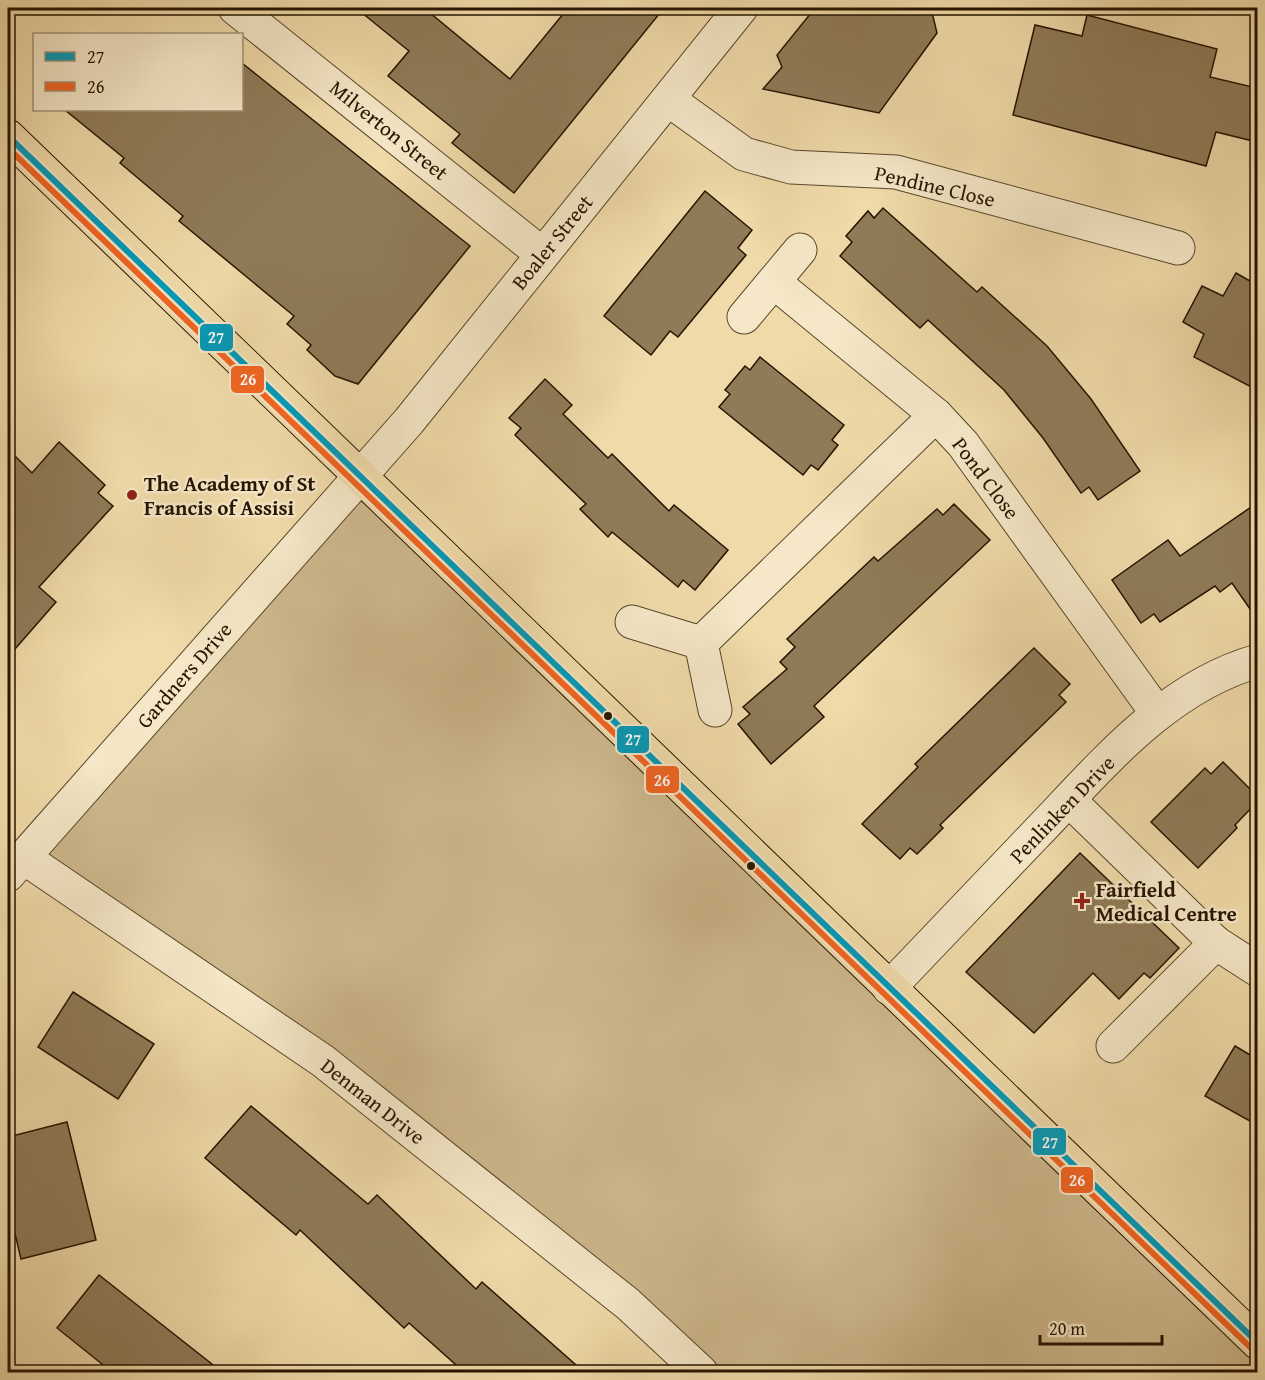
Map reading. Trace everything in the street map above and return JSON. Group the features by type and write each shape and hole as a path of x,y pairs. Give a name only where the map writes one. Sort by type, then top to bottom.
{"main road":[{"path":"8,136 362,475 1257,1342"}],"street":[{"name":"Milverton Street","path":"235,8 542,254"},
{"name":"Boaler Street","path":"362,475 409,421 741,8"},
{"name":"Pendine Close","path":"669,100 744,154 791,167 896,172 1178,248"},
{"path":"744,317 800,250"},
{"name":"Pond Close","path":"774,282 936,415 963,444 1157,713"},
{"path":"701,643 936,415"},
{"name":"Gardners Drive","path":"15,866 362,475"},
{"path":"632,622 701,643"},
{"path":"701,643 715,710"},
{"name":"Penlinken Drive","path":"889,988 1069,800 1157,713 1199,685 1239,666 1257,661"},
{"path":"1069,800 1216,943 1257,970"},
{"name":"Denman Drive","path":"15,866 323,1061 628,1304 701,1372"},
{"path":"1113,1046 1216,943"}],"shaded area":[{"path":"362,475 1257,1343 1257,1372 701,1372 628,1304 23,857"}],"building":[{"path":"356,8 424,8 510,79 568,8 664,8 514,193 452,143 460,134 388,76 409,51"},
{"path":"815,8 931,8 937,33 879,113 763,89 782,67 777,55"},
{"path":"1087,15 1217,49 1210,77 1257,88 1257,142 1216,132 1206,166 1013,115 1035,25 1082,36"},
{"path":"243,64 470,246 358,384 335,376 307,350 311,345 287,324 294,316 179,221 183,216 120,163 124,158 66,111 243,111"},
{"path":"705,191 752,230 738,248 746,255 678,337 670,331 651,355 604,316"},
{"path":"883,208 977,292 982,287 1047,346 1091,399 1140,471 1098,500 1089,487 1081,493 1043,438 1004,390 928,320 920,328 840,256 852,242 846,236 868,211 874,218"},
{"path":"1236,273 1257,285 1257,390 1194,357 1204,334 1183,322 1202,286 1223,296"},
{"path":"760,357 844,425 832,440 838,445 818,470 811,465 803,475 719,407 730,394 725,390 745,366 750,370"},
{"path":"545,379 572,405 563,414 608,458 612,454 669,511 674,505 728,550 695,590 683,580 678,587 612,532 608,537 580,509 586,504 515,435 521,428 509,418"},
{"path":"59,442 105,485 98,493 113,506 39,587 56,602 8,657 8,449 32,473"},
{"path":"1257,503 1257,619 1232,583 1220,592 1215,586 1160,622 1154,614 1141,623 1112,580 1168,540 1180,556"},
{"path":"954,504 990,540 814,706 824,717 771,764 738,724 750,714 743,707 787,669 780,662 795,647 787,639 874,557 878,561 937,509 943,515"},
{"path":"1034,648 1070,684 1059,695 1066,702 940,825 943,828 917,854 910,848 900,859 862,824 918,767 915,764"},
{"path":"1223,762 1257,796 1257,802 1235,825 1237,828 1198,868 1151,822 1205,768 1211,774"},
{"name":"Fairfield Medical Centre","path":"1080,853 1179,948 1150,978 1144,973 1119,999 1093,973 1034,1033 966,972"},
{"path":"73,992 154,1044 118,1099 38,1047"},
{"path":"1235,1046 1257,1059 1257,1125 1205,1096"},
{"path":"251,1106 368,1204 377,1195 476,1289 482,1282 584,1372 464,1372 409,1323 404,1328 300,1230 296,1235 205,1158"},
{"path":"67,1122 96,1240 21,1259 8,1204 8,1137"},
{"path":"99,1275 222,1372 112,1372 57,1328"}],"transit line":[{"name":"27","path":"8,136 1258,1343"},
{"name":"26","path":"8,148 1252,1349"}],"place":[{"name":"The Academy of St Francis of Assisi","path":"132,495"},
{"name":"Fairfield Medical Centre","path":"1082,901"}]}
